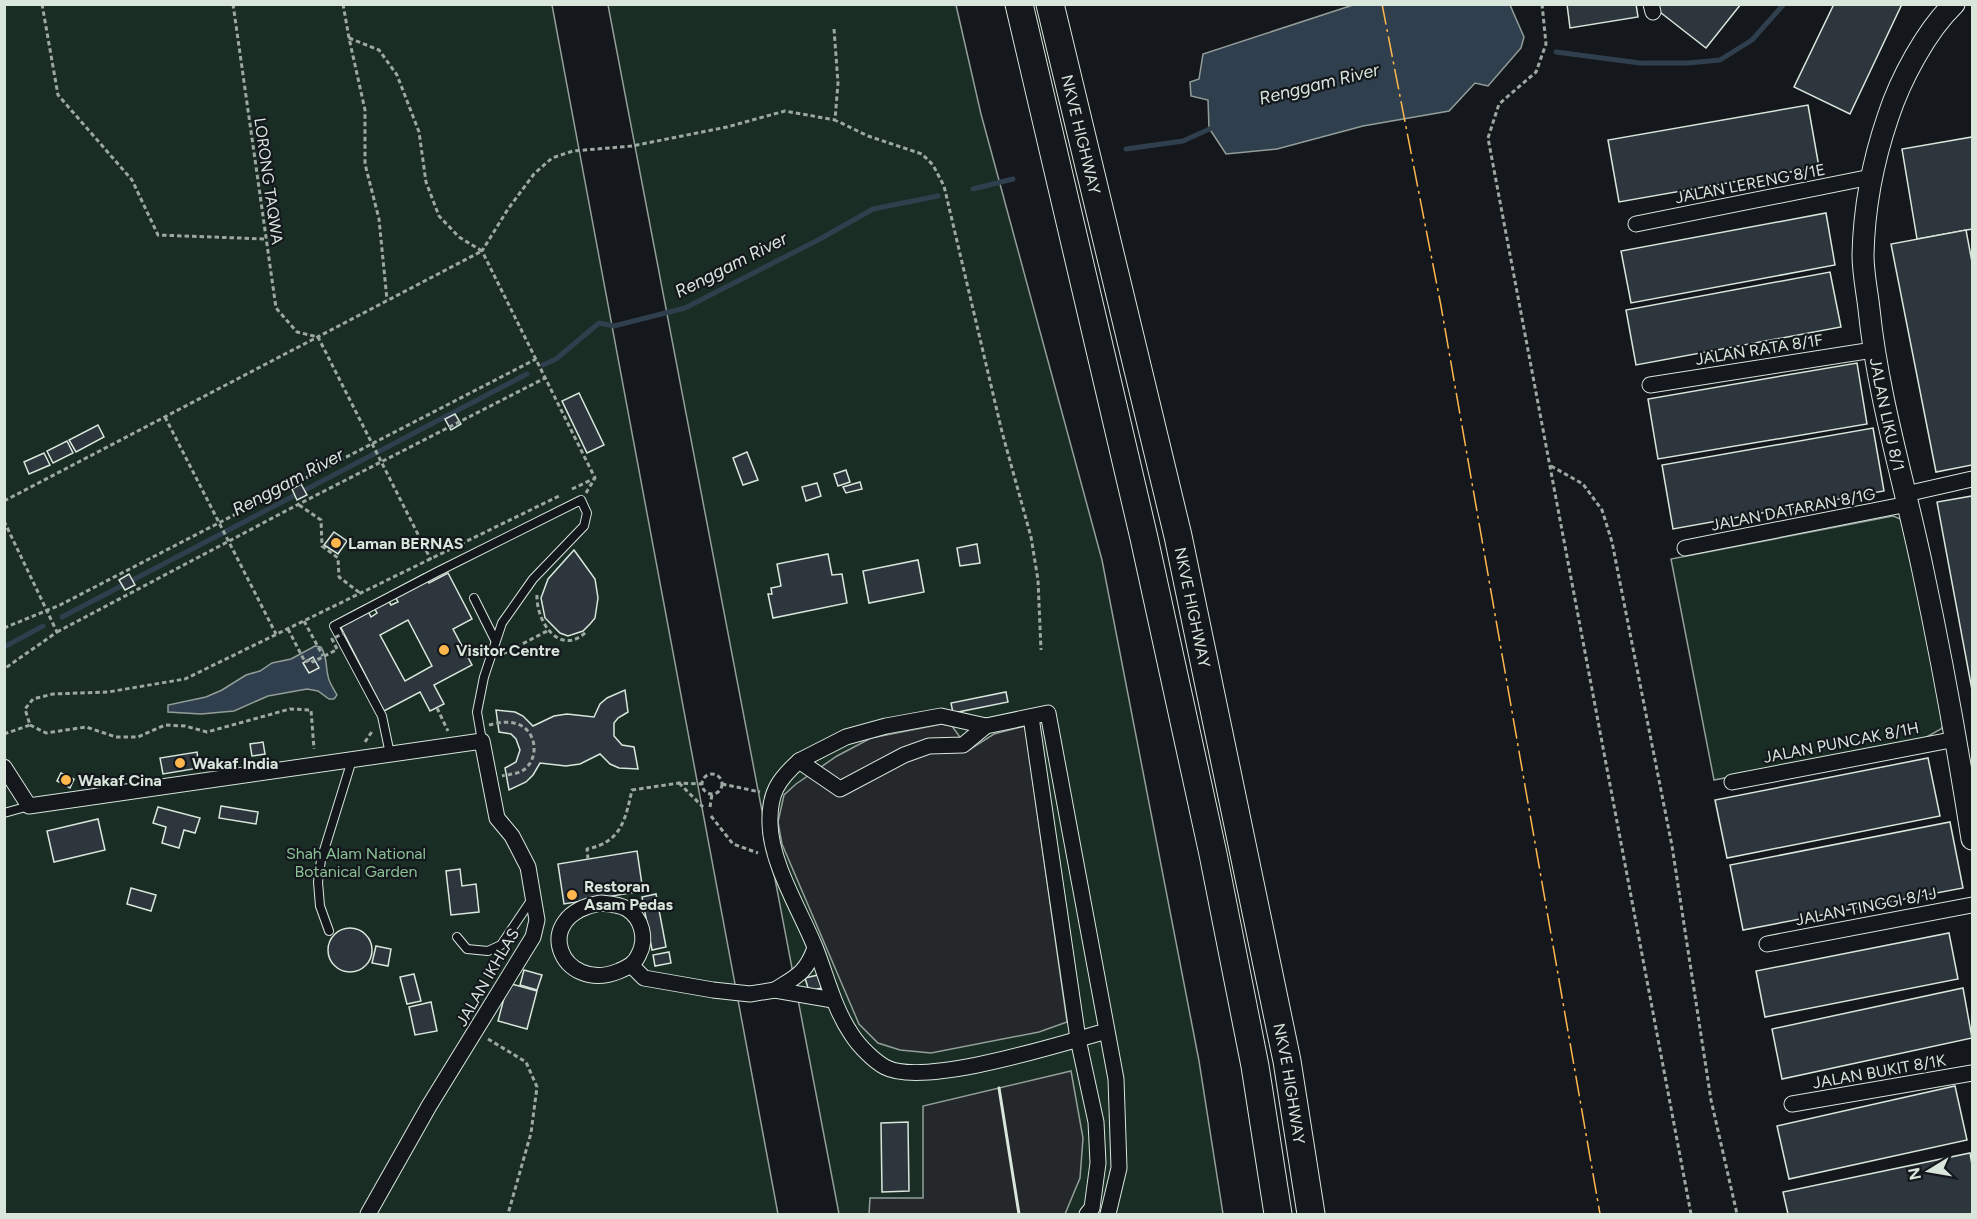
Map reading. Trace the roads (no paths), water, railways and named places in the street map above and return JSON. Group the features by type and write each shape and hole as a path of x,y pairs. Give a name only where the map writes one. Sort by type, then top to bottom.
{"highway":[{"name":"NKVE HIGHWAY","path":"1019,4 1142,527 1214,855 1255,1066 1278,1215"},
{"name":"NKVE HIGHWAY","path":"1050,4 1178,536 1287,1061 1311,1215"}],"street":[{"name":"JALAN LIKU 8/1","path":"1946,8 1914,58 1896,93 1871,177 1863,256 1873,350 1907,499 1956,739 1972,839"},
{"name":"JALAN LERENG 8/1E","path":"1636,224 1871,177"},
{"name":"JALAN RATA 8/1F","path":"1650,385 1873,350"},
{"name":"JALAN DATARAN 8/1G","path":"1685,548 1907,499 1972,479"},
{"path":"1107,1031 1036,1052 980,1064 902,1072 885,1066 852,1036 833,1000 815,948 791,895 775,850 770,822 773,794 777,784 800,761 846,737 886,726 941,716 986,726 1048,713 1116,1079 1119,1168 1108,1215"},
{"path":"1031,717 1077,1039 1096,1122 1098,1163 1092,1208 1087,1215"},
{"path":"800,761 840,789 904,755 929,746 963,745 986,726"},
{"path":"4,767 29,806 390,754 481,734"},
{"name":"JALAN IKHLAS","path":"368,1215 429,1106 533,936 537,920 528,867 512,836 497,818 481,734"},
{"name":"JALAN PUNCAK 8/1H","path":"1732,782 1956,739"},
{"path":"601,903 616,904 628,910 636,918 643,939 641,950 631,966 602,976 574,969 566,961 559,940 566,918 577,910 601,903"},
{"name":"JALAN TINGGI 8/1J","path":"1767,944 1972,905"},
{"path":"533,936 559,940"},
{"path":"775,990 809,965 815,948"},
{"path":"631,966 644,978 713,990 750,994 775,990 833,1000"},
{"name":"JALAN BUKIT 8/1K","path":"1792,1104 1972,1073"}],"lane":[{"path":"390,754 382,716 334,626 581,500 587,513 584,526 533,579 502,623 488,662 477,712 481,734"},
{"path":"474,598 495,640"},
{"path":"329,931 320,906 318,882 321,860 352,760"},
{"path":"4,813 29,806"},
{"path":"457,937 468,950 488,951 501,945 533,898"}],"water":[{"path":"1356,4 1510,5 1524,37 1521,48 1488,86 1475,83 1449,111 1363,126 1277,149 1226,154 1209,128 1208,100 1191,96 1190,82 1199,79 1203,54"},
{"path":"315,646 321,647 325,655 330,684 337,695 334,699 329,699 318,691 307,689 268,696 234,711 201,714 168,712 168,705 206,697 246,675 260,671 272,663 291,659"}],"waterway":[{"name":"Renggam River","path":"1556,52 1640,63 1720,60 1752,40 1784,4"},
{"name":"Renggam River","path":"1126,149 1183,141 1214,127"},
{"name":"Renggam River","path":"973,189 1013,179"},
{"name":"Renggam River","path":"543,365 556,359 599,323 614,326 685,308 820,239 873,209 938,196"},
{"name":"Renggam River","path":"62,617 527,374"},
{"name":"Renggam River","path":"4,647 43,626"}],"place":[{"name":"Laman BERNAS","path":"336,543"},
{"name":"Visitor Centre","path":"444,650"},
{"name":"Wakaf India","path":"180,763"},
{"name":"Wakaf Cina","path":"66,780"},
{"name":"Restoran Asam Pedas","path":"572,895"}],"park label":[{"name":"Shah Alam National Botanical Garden","path":"356,862"}]}
